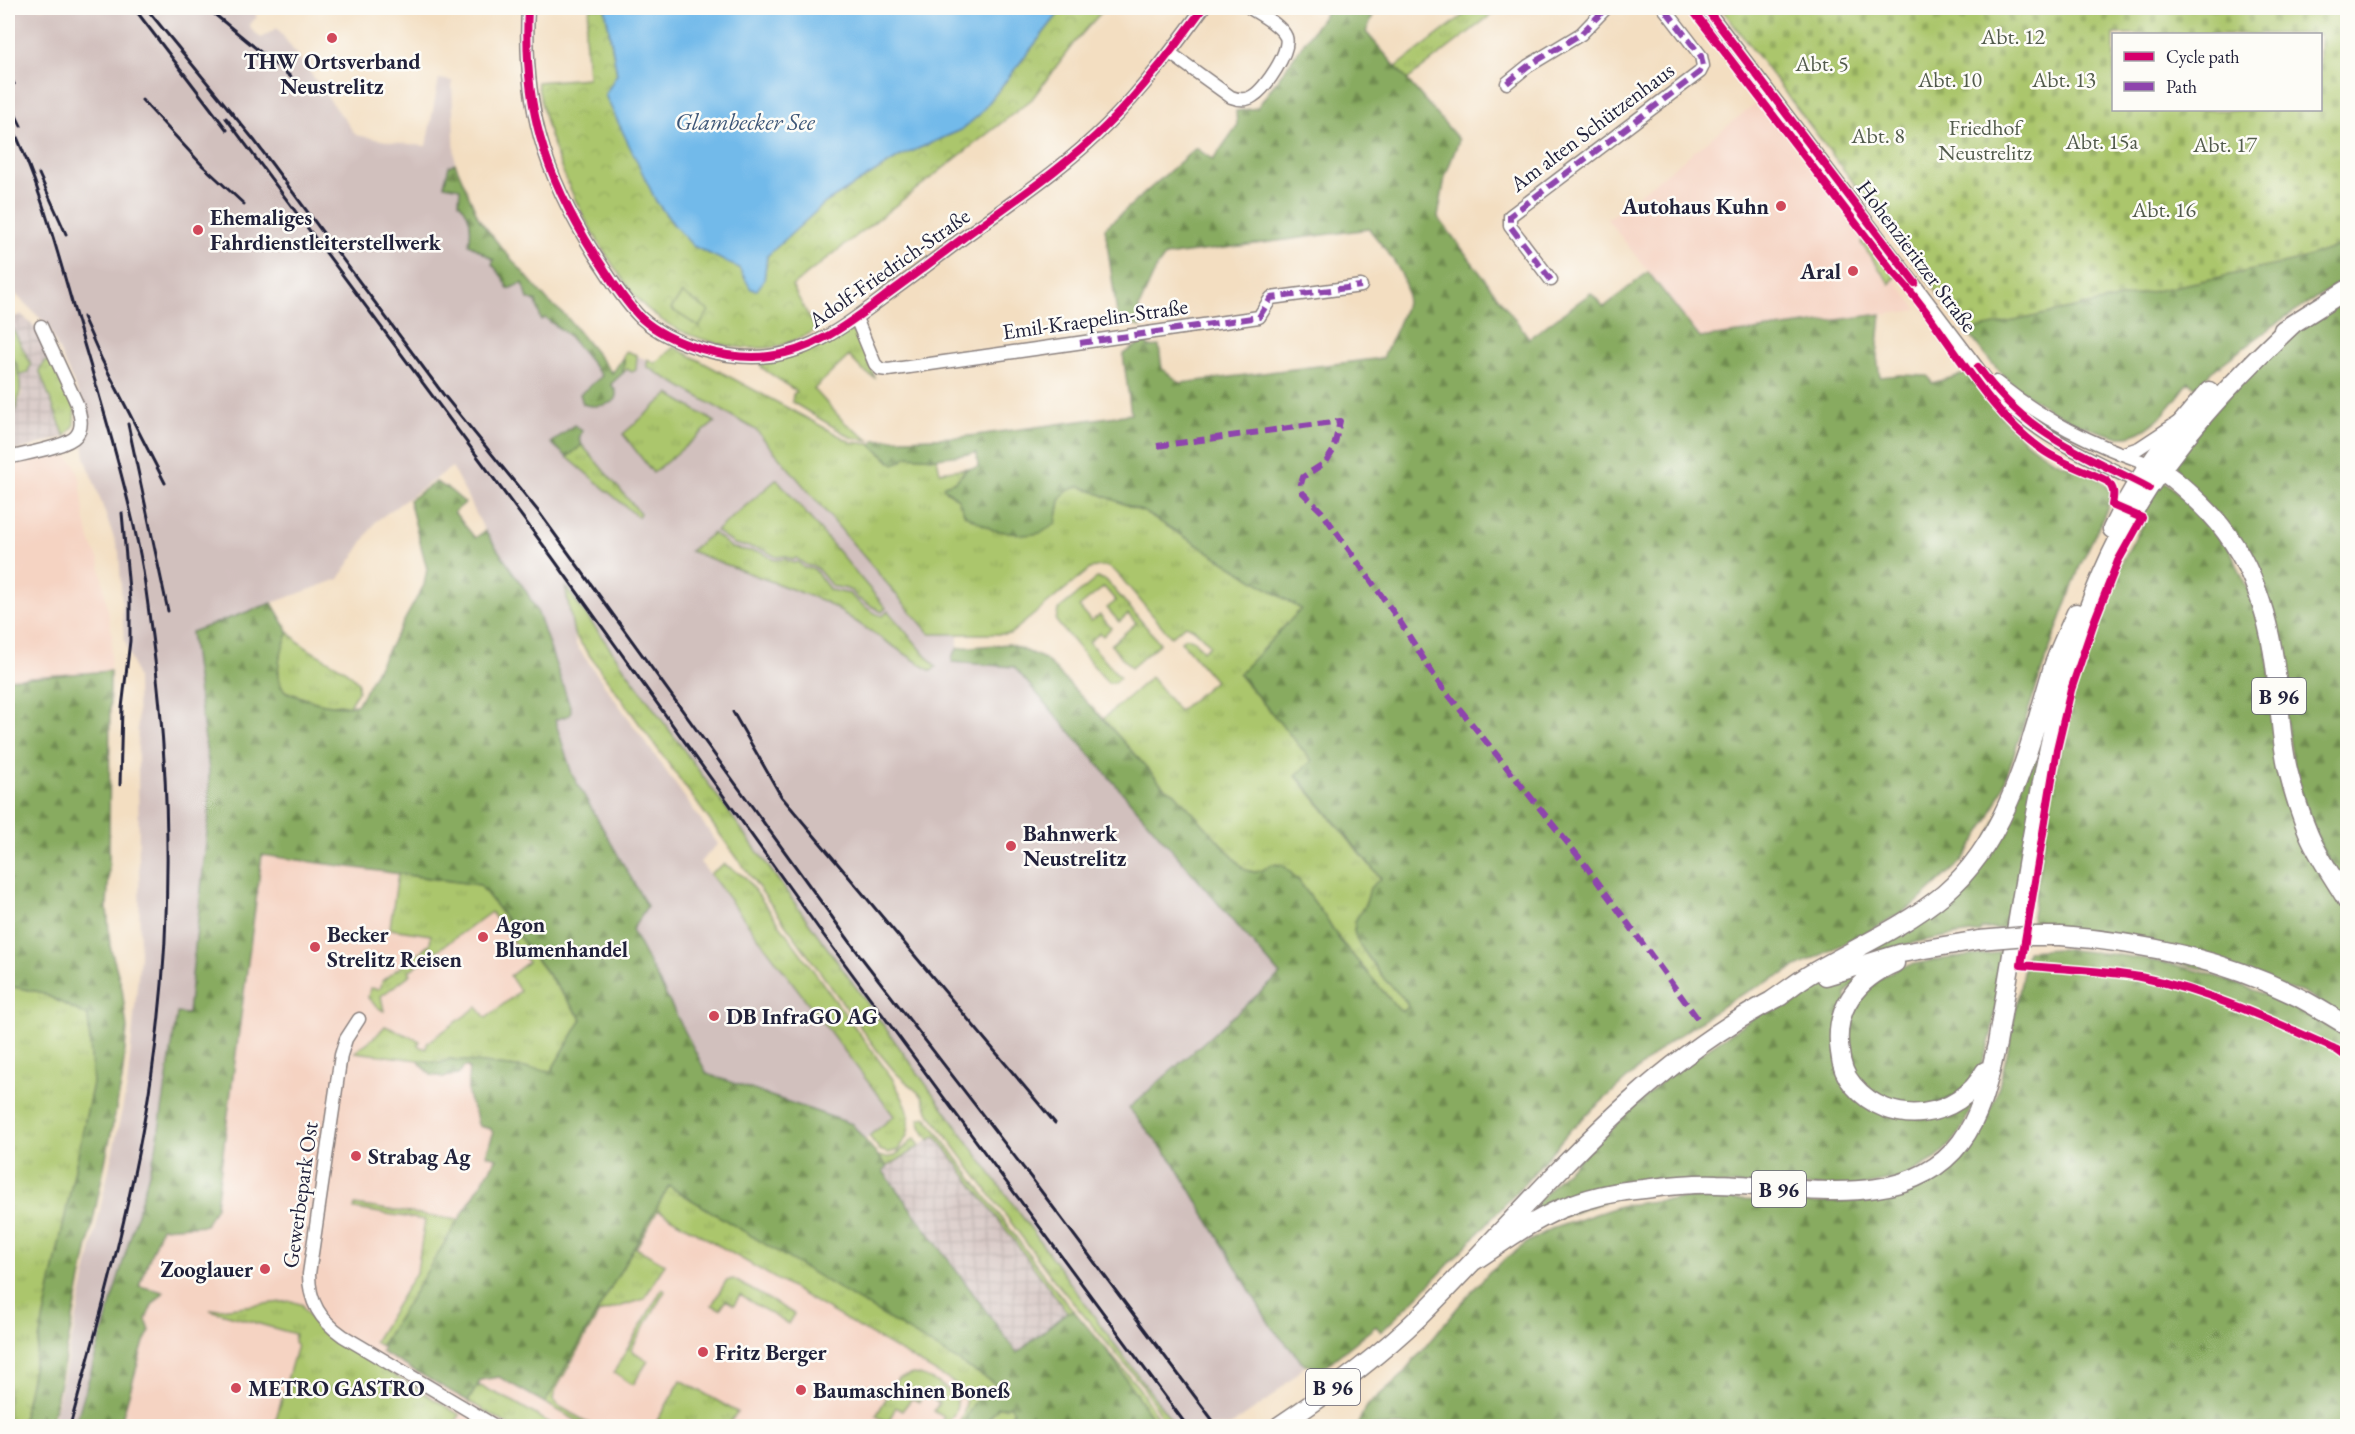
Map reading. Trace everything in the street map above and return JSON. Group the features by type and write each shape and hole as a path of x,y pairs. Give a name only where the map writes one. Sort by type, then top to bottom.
{"main road":[{"path":"2156,467 2184,419 2232,366 2256,346 2348,289"},
{"path":"2156,467 2248,366 2293,324"},
{"name":"B 96","path":"1279,1426 1386,1345 1416,1319 1474,1261 1549,1179 1658,1076 1722,1029 1771,1001 1811,974 1919,914 1947,892 1974,861 2001,817 2027,756 2054,664 2078,607 2117,519 2156,467 2215,518 2244,558 2256,583 2265,612 2274,657 2281,728 2289,774 2309,836 2348,902"},
{"name":"B 96","path":"2048,744 2084,623 2143,485"},
{"name":"B 96","path":"1474,1261 1560,1209 1601,1195 1643,1189 1716,1184 1788,1190 1856,1191 1891,1185 1920,1176 1944,1160 1960,1143 1973,1123 1988,1080 1997,1044 2051,717 2078,607"},
{"name":"B 96","path":"1771,1001 1813,981 1902,953 1979,940 2061,936 2133,944 2198,958 2292,994 2348,1026"},
{"name":"B 96","path":"1936,948 1877,971 1858,986 1851,995 1841,1016 1838,1039 1841,1059 1848,1078 1868,1098 1884,1107 1912,1113 1939,1111 1958,1103 1973,1089 1984,1073 1997,1044"}],"street":[{"name":"Adolf-Friedrich-Straße","path":"528,8 528,80 534,119 542,147 572,217 610,278 639,315 656,328 691,345 714,352 752,357 784,354 828,336 856,318 1074,154 1129,102 1170,53 1203,8"},
{"path":"1170,53 1234,99 1244,100 1254,96 1285,54 1287,43 1281,29 1250,8"},
{"path":"1507,83 1528,66 1581,34 1606,8"},
{"name":"Am alten Schützenhaus","path":"1551,280 1510,226 1510,216 1700,72 1703,66 1701,56 1664,8"},
{"name":"Hohenzieritzer Straße","path":"1706,8 1992,380 2049,420 2121,454 2156,467"},
{"name":"Emil-Kraepelin-Straße","path":"856,318 875,364 880,369 888,370 1259,317 1271,298 1361,286"},
{"path":"8,458 69,442 79,430 80,416 77,404 42,326"},
{"name":"Hohenzieritzer Straße","path":"1956,336 1992,387 2022,417 2069,449 2143,485"},
{"path":"2121,454 2144,446 2168,427 2184,419"},
{"name":"Gewerbepark Ost","path":"359,1019 345,1040 341,1055 309,1274 313,1303 324,1320 343,1336 495,1426"}],"shaded area":[{"path":"8,8 252,8 257,17 250,24 251,29 261,38 277,28 356,135 392,142 426,146 439,79 452,81 455,163 479,218 548,301 566,316 612,373 626,351 655,363 674,347 851,442 870,444 987,634 958,635 958,648 953,655 952,662 1014,667 1280,975 1129,1108 1175,1164 1272,1328 1305,1365 1300,1371 1268,1400 1230,1426 1176,1426 565,588 576,645 718,844 700,862 894,1116 865,1139 852,1124 707,1074 632,930 647,906 572,774 555,719 526,591 485,531 452,467 376,521 339,579 191,632 209,771 209,813 188,1014 176,1013 156,1149 75,1426 55,1426 54,1420 127,1087 140,956 137,678 124,638 119,552 85,457 83,444 88,423 82,402 48,326 8,287"},
{"path":"1759,101 1918,310 1700,338 1607,219"},
{"path":"21,314 42,335 53,361 39,370 65,437 8,453 8,432 22,393 19,376 27,373 31,364 8,320"},
{"path":"53,454 67,457 75,464 80,478 85,521 99,560 112,635 110,671 8,679 8,464"},
{"path":"262,855 480,885 582,1020 381,1346 384,1348 382,1351 468,1401 481,1380 499,1377 669,1186 905,1329 1004,1426 99,1426 146,1325 148,1312 163,1292 139,1286 161,1228 206,1225 216,1205"},
{"path":"936,1135 1067,1312 1017,1354 882,1170"}],"green space":[{"path":"590,8 605,8 617,74 605,95 633,149 656,201 693,246 739,268 749,284 764,280 767,256 825,203 899,157 961,130 979,115 1063,8 1105,8 1073,44 1032,99 792,286 816,330 774,347 743,348 692,335 662,320 650,311 635,295 599,244 565,178 542,107 537,82 588,78 585,33"},
{"path":"1329,8 1376,8 1366,32 1459,140 1445,177 1438,217 1529,338 1591,293 1604,307 1648,272 1700,338 1881,314 1877,357 1880,377 1928,376 1932,383 1968,373 2008,424 2031,446 2060,463 2096,478 2111,492 2108,507 2080,566 2002,790 1988,821 1963,860 1914,905 1875,928 1733,999 1664,1046 1571,1129 1526,1182 1434,1280 1381,1332 1376,1326 1323,1368 1305,1365 1272,1328 1175,1164 1129,1108 1280,975 1014,667 952,662 953,655 958,648 1009,644 1045,659 1165,788 1174,792 1244,869 1255,872 1272,864 1283,865 1299,881 1339,939 1399,1010 1404,1011 1408,1007 1406,1001 1385,980 1358,943 1354,931 1356,919 1366,903 1370,888 1381,878 1296,775 1312,761 1239,674 1301,609 1146,513 1080,486 1066,491 1060,501 1056,523 1041,533 1024,535 993,530 965,515 958,499 943,487 956,481 967,469 978,467 977,453 937,458 906,456 902,461 894,464 870,444 874,443 874,440 962,437 1131,414 1123,354 1147,339 1148,347 1159,346 1162,369 1181,383 1383,358 1401,318 1407,297 1399,270 1369,229 1165,256 1157,267 1139,307 1141,327 1118,321 1105,228 1196,148 1213,160 1237,126 1236,111 1257,108"},
{"path":"1473,8 1500,8 1407,80 1396,67"},
{"name":"Friedhof Neustrelitz","path":"1721,8 2347,8 2347,243 2295,261 1966,331"},
{"path":"455,163 479,219 501,247 548,301 566,316 612,373 622,359 624,361 623,373 611,384 616,391 616,399 600,406 583,404 580,394 602,376 568,335 545,318 541,320 536,301 528,299 523,283 508,289 492,264 494,260 469,244 470,222 459,203 460,188 444,185 449,166"},
{"path":"1866,239 1895,276 1890,284 1861,243"},
{"path":"2347,243 2347,278 2284,318 2211,372 2196,388 2189,382 2157,420 2132,435 2117,436 2092,429 2064,417 2025,394 2002,374 1966,331 2295,261"},
{"path":"682,293 709,311 699,327 671,309"},
{"path":"2347,296 2347,891 2322,848 2296,780 2263,583 2180,477 2176,462 2210,414 2287,338"},
{"path":"8,320 31,364 27,373 19,376 18,366 8,351"},
{"path":"848,329 858,334 875,378 863,371 849,356 814,389 844,422 869,440 852,438 792,402 793,394 797,392 762,368 760,362"},
{"path":"674,347 851,442 870,444 890,462 902,461 905,456 937,458 940,472 967,468 956,481 944,485 946,491 958,499 965,515 1012,532 1035,533 1046,530 1056,523 1060,501 1066,491 1080,486 1146,513 1301,609 1239,675 1313,761 1296,776 1381,879 1372,889 1356,921 1354,931 1368,958 1408,1007 1404,1011 1399,1010 1339,939 1299,881 1283,865 1272,864 1255,872 1244,869 1174,792 1165,788 1103,719 1151,677 1179,711 1215,681 1181,641 1186,637 1195,641 1203,651 1210,645 1199,633 1185,625 1171,637 1117,573 1110,568 1097,566 1090,569 1010,634 930,634 756,430 647,367 647,359 655,363"},
{"path":"8,351 18,372 20,391 8,432"},
{"path":"626,351 637,355 636,370 632,372 627,369 623,373 624,361 622,359"},
{"path":"45,361 53,361 75,407 74,426 65,437 39,370"},
{"path":"669,394 715,422 653,473 623,434"},
{"path":"574,425 582,431 579,439 582,445 567,457 551,443"},
{"path":"582,445 640,513 638,517 567,457"},
{"path":"777,479 886,608 882,612 857,598 853,592 832,586 816,567 806,565 796,558 793,560 785,556 776,557 764,550 734,544 716,531"},
{"path":"436,482 465,503 454,512 475,538 485,531 526,591 538,613 571,709 570,715 555,720 572,774 647,906 632,930 707,1074 852,1124 887,1167 883,1171 1017,1353 1067,1312 1074,1311 1106,1349 1157,1426 1004,1426 1014,1411 1010,1405 998,1407 983,1426 961,1426 981,1391 994,1388 996,1384 669,1186 545,1403 499,1377 481,1380 468,1401 381,1352 383,1348 381,1346 497,1158 486,1155 493,1134 491,1129 478,1124 468,1096 469,1067 464,1067 458,1075 443,1077 431,1075 419,1062 420,1060 441,1063 449,1059 551,1071 582,1019 480,885 262,855 216,1206 206,1225 161,1228 139,1286 164,1292 152,1305 146,1319 150,1331 144,1342 120,1426 75,1426 156,1149 177,1013 188,1014 209,813 209,771 191,632 272,603 289,632 281,653 278,670 280,685 284,690 295,696 325,704 357,705 424,585 427,569 409,500"},
{"path":"2162,482 2166,482 2225,538 2265,629 2278,739 2347,910 2347,1018 2301,992 2030,928 2056,771 2081,666 2098,616 2119,567 2145,522 2141,514"},
{"path":"713,533 732,548 763,553 774,560 785,559 793,563 798,562 804,568 814,569 830,590 850,594 879,615 883,616 888,611 936,667 931,671 826,602 690,551"},
{"path":"1097,578 1106,580 1160,643 1131,668 1111,645 1136,623 1128,614 1119,622 1107,608 1116,601 1104,587 1079,607 1091,621 1100,615 1111,628 1103,636 1100,633 1089,642 1120,678 1114,683 1108,683 1056,621 1058,610"},
{"path":"565,586 1176,1426 1167,1426 1143,1386 1054,1280 929,1113 922,1096 896,1073 880,1054 574,634"},
{"path":"289,632 305,647 342,668 358,682 358,691 349,706 340,704 326,706 285,691 280,684 278,663"},
{"path":"110,671 107,907 110,946 122,988 127,1029 122,1080 51,1426 21,1426 93,1083 88,1016 40,992 8,986 8,679"},
{"path":"2053,698 2011,928 1981,929 1980,932 1916,942 1855,959 1968,881"},
{"path":"724,864 745,877 892,1078 909,1116 907,1136 898,1150 888,1153 880,1150 869,1136 894,1116 710,874"},
{"path":"398,874 480,885 582,1020 551,1071 450,1059 441,1063 355,1052 385,1026 420,1041 418,1046 426,1049 427,1043 477,1007 486,1018 520,991 510,976 528,962 491,912 409,971 411,974 381,996 384,1011 380,1009 368,998 370,988 381,987 382,981 430,944 431,935 390,927"},
{"path":"2058,949 2138,958 2208,974 2276,1000 2347,1038 2347,1426 1357,1426 1365,1408 1402,1375 1490,1271 1528,1242 1551,1229 1620,1206 1655,1201 1691,1198 1813,1203 1882,1200 1922,1186 1951,1167 1980,1131 1996,1097 2008,1050 2027,951"},
{"path":"2005,952 1991,1036 1983,1062 1973,1081 1954,1097 1921,1109 1881,1100 1852,1073 1843,1044 1853,1002 1864,987 1900,967 1934,960"},
{"path":"1867,968 1846,994 1844,1082 1910,1118 1985,1080 1958,1136 1937,1158 1902,1178 1857,1187 1654,1184 1510,1235 1558,1179 1670,1074 1762,1012 1806,990"},
{"path":"8,986 40,992 88,1016 93,1083 21,1426 8,1426"},
{"path":"926,1117 1051,1284 1074,1311 1067,1312 936,1136 929,1140 919,1119"},
{"path":"915,1138 920,1146 887,1167 878,1156 890,1157 899,1153"},
{"path":"669,1186 997,1384 994,1388 981,1391 961,1426 957,1426 966,1405 964,1394 956,1384 658,1210 636,1248 665,1264 644,1299 599,1313 555,1391 553,1399 559,1406 594,1426 586,1426 545,1403"},
{"path":"355,1205 459,1220 381,1346 374,1342 417,1271 425,1220 354,1209"},
{"path":"733,1279 794,1314 788,1324 740,1295 734,1305 726,1300 720,1309 712,1305 726,1281"},
{"path":"662,1289 665,1291 631,1350 648,1361 633,1385 614,1372"},
{"path":"291,1301 303,1305 303,1308 324,1332 460,1415 453,1426 274,1426 297,1345 294,1342 295,1334 210,1310"},
{"path":"1106,1349 1139,1388 1163,1426 1157,1426"},
{"path":"914,1374 940,1384 956,1399 956,1410 946,1426 939,1426 944,1417 934,1411 939,1403 924,1394 919,1402 912,1398 902,1411 896,1407 888,1422 876,1416 898,1378"},
{"path":"681,1380 737,1412 728,1426 654,1426"},
{"path":"478,1385 514,1402 555,1426 510,1426 468,1401"},
{"path":"1010,1404 1014,1411 1004,1426 983,1426 998,1407 1006,1407"}],"water":[{"name":"Glambecker See","path":"605,8 1063,8 979,115 961,130 899,157 825,203 767,256 764,280 757,290 751,289 739,268 693,246 656,201 605,95 617,74"}],"railway":[{"path":"134,8 227,130"},
{"path":"146,8 254,140 443,394 538,511 861,957 1032,1179 1217,1426"},
{"path":"207,8 297,82"},
{"path":"8,73 14,84"},
{"path":"8,99 21,126"},
{"path":"142,100 203,166 244,204"},
{"path":"8,118 21,146 52,234 134,524 152,636 166,799 164,963 152,1072 127,1206 106,1295 70,1426"},
{"path":"226,118 552,557 819,929 1187,1426"},
{"path":"39,174 66,234"},
{"path":"83,317 102,360 165,483"},
{"path":"128,424 168,611"},
{"path":"120,785 122,708 130,641 130,601 122,513"},
{"path":"733,712 781,796 1055,1123"}],"marked path":[{"path":"1507,83 1528,66 1581,34 1606,8"},
{"path":"1551,280 1510,226 1510,216 1700,72 1703,66 1701,56 1664,8"},
{"path":"1080,343 1259,317 1271,298 1361,286"},
{"path":"1157,446 1340,421 1333,451 1326,462 1303,477 1302,492 1322,512 1401,623 1438,682 1583,862 1700,1022"}],"cycle path":[{"path":"528,8 529,76 540,137 562,195 595,255 628,304 653,328 701,349 753,357 786,353 832,333 1019,198 1090,141 1120,111 1157,68 1203,8"},
{"path":"1691,8 2001,412 2021,433 2051,456 2107,481 2113,492 2112,505 2142,518 2118,561 2071,690 2057,749 2021,965 2140,977 2191,990 2265,1018 2337,1050 2348,1058"},
{"path":"1706,8 1915,283"},
{"path":"1978,367 2016,410 2035,426 2077,452 2149,488"}],"place":[{"name":"THW Ortsverband Neustrelitz","path":"332,38"},
{"name":"Autohaus Kuhn","path":"1781,206"},
{"name":"Ehemaliges Fahrdienstleiterstellwerk","path":"198,230"},
{"name":"Aral","path":"1853,271"},
{"name":"Bahnwerk Neustrelitz","path":"1011,846"},
{"name":"Agon Blumenhandel","path":"483,937"},
{"name":"Becker Strelitz Reisen","path":"315,947"},
{"name":"DB InfraGO AG","path":"714,1016"},
{"name":"Strabag Ag","path":"356,1156"},
{"name":"Zooglauer","path":"265,1269"},
{"name":"Fritz Berger","path":"703,1352"},
{"name":"METRO GASTRO","path":"236,1388"},
{"name":"Baumaschinen Boneß","path":"801,1390"}],"park label":[{"name":"Abt. 12","path":"2013,36"},
{"name":"Abt. 5","path":"1822,63"},
{"name":"Abt. 10","path":"1950,79"},
{"name":"Abt. 13","path":"2064,79"},
{"name":"Abt. 8","path":"1878,135"},
{"name":"Abt. 15a","path":"2102,141"},
{"name":"Abt. 17","path":"2225,144"},
{"name":"Abt. 16","path":"2164,209"}]}
